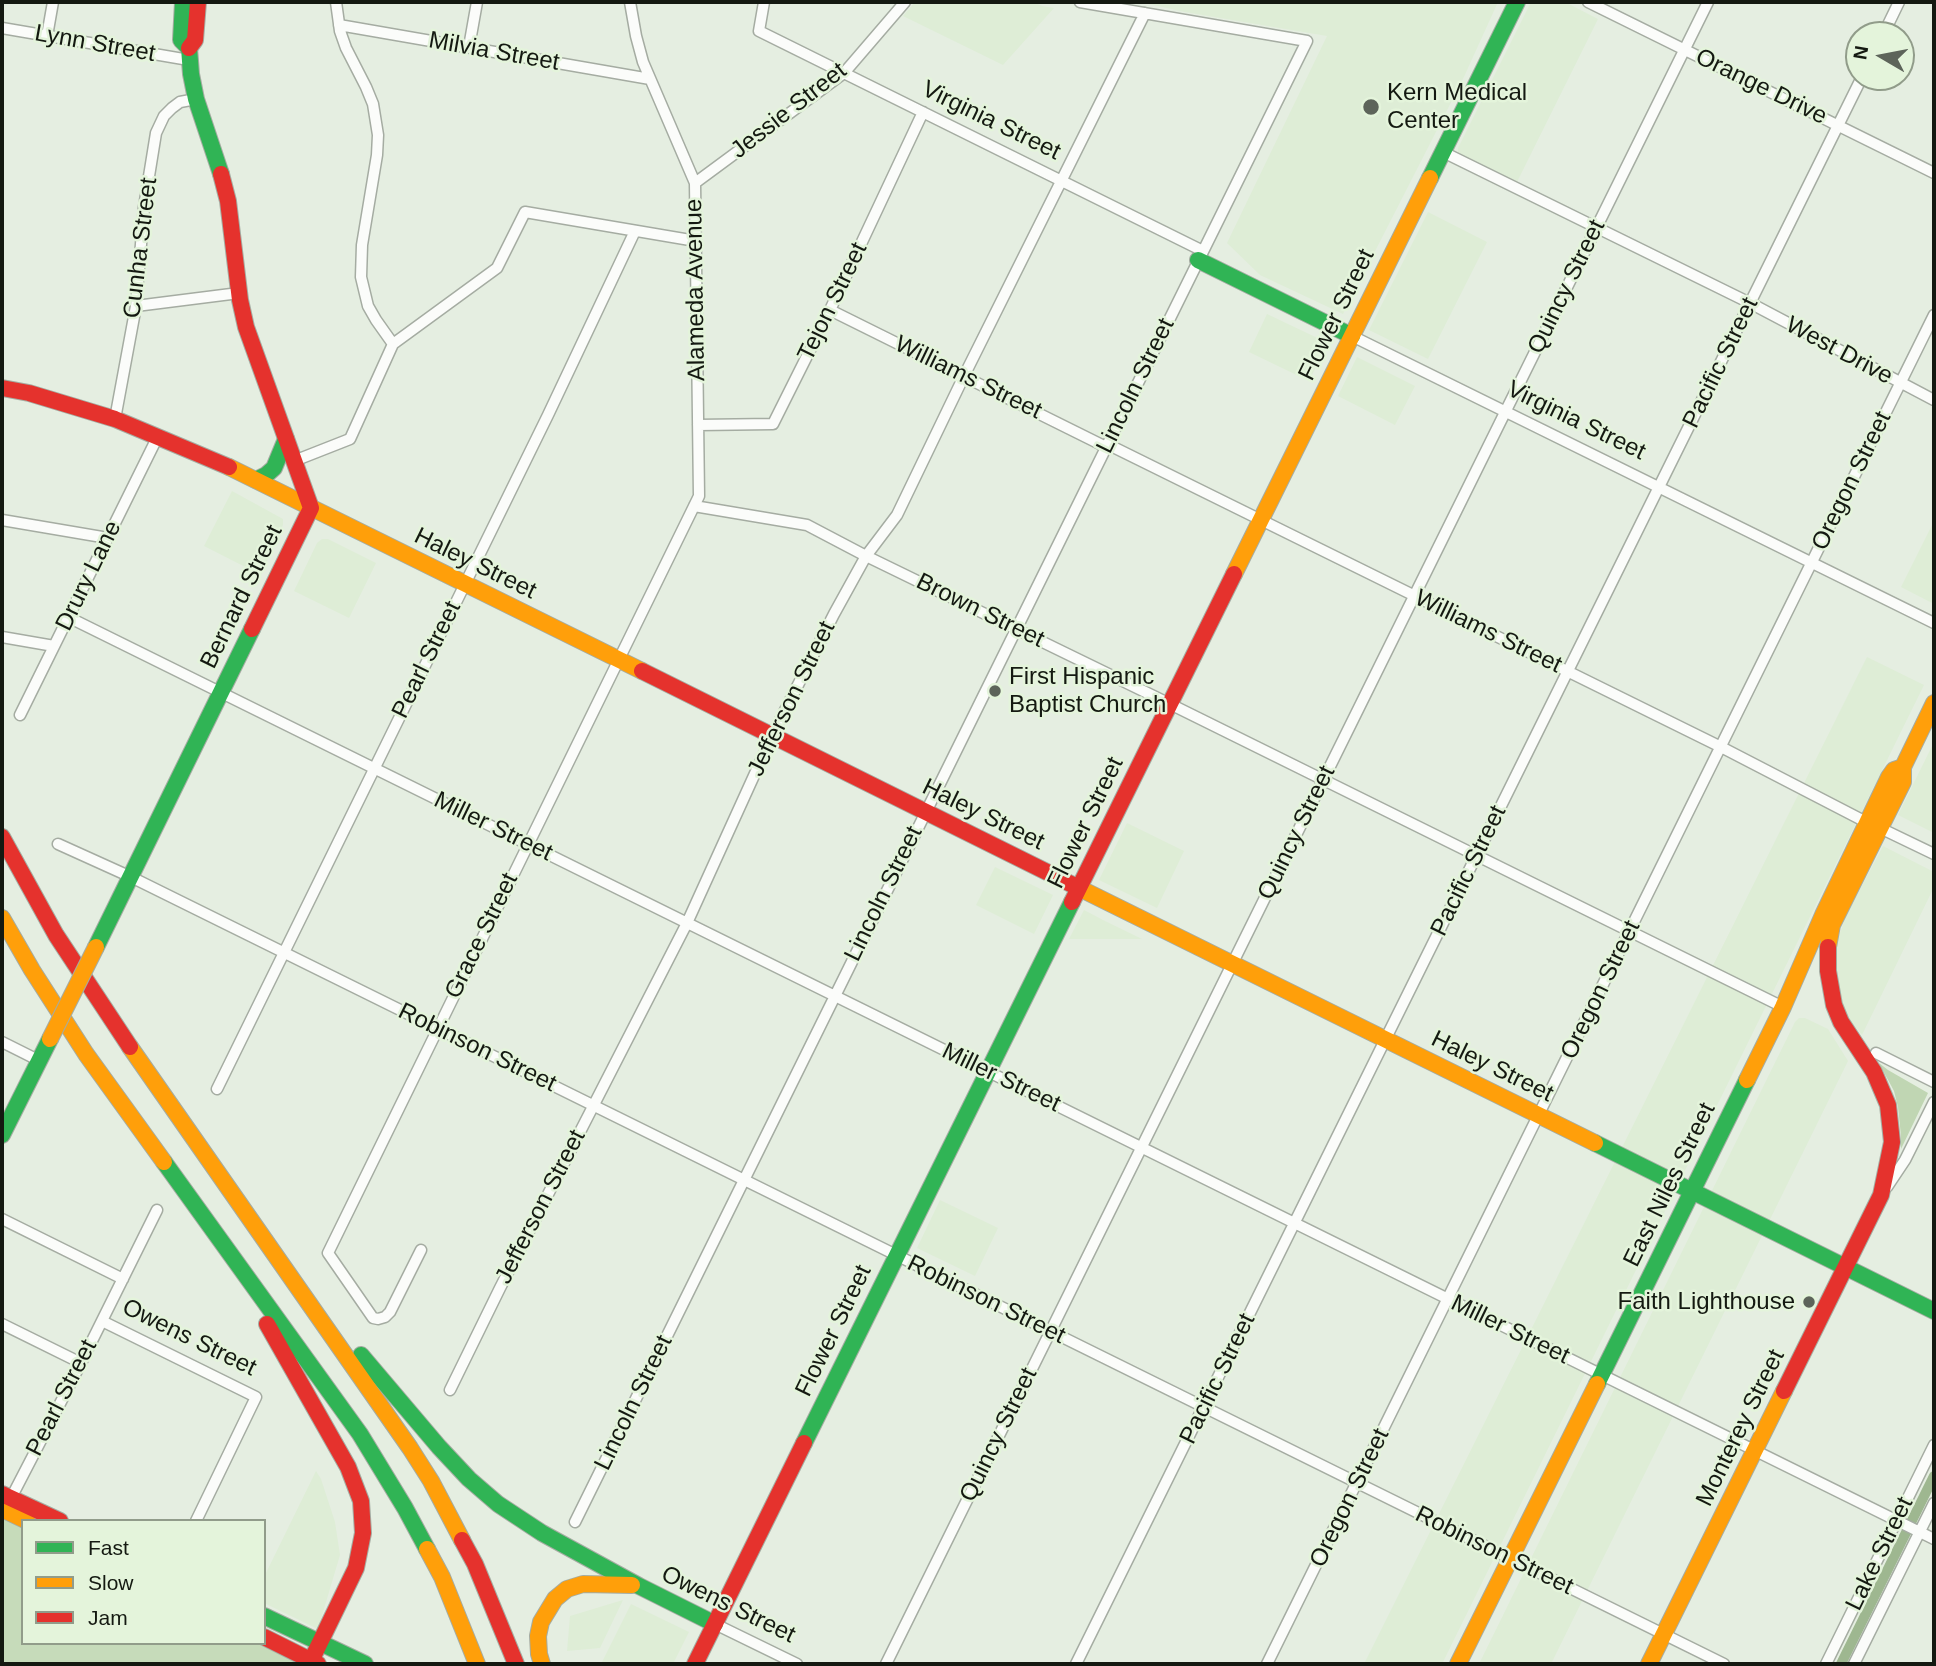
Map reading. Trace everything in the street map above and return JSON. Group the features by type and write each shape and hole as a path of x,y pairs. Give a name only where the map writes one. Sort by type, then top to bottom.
{"main road":[{"name":"Bernard Street","path":"2,1135 311,508 246,327 239,293 228,201 196,99 189,54 181,40 183,2"},
{"name":"Bernard Street","path":"189,54 195,40 198,2"},
{"name":"Flower Street","path":"695,1664 1517,2"},
{"name":"Virginia Street","path":"1201,256 1352,336"},
{"name":"Haley Street","path":"2,388 29,393 115,419 256,480 1934,1311"},
{"path":"256,480 274,468 286,439"},
{"name":"East Niles Street","path":"1458,1664 1783,1007 1823,915 1874,826 1903,782 1903,767 1934,703"},
{"name":"East Niles Street","path":"1874,826 1832,925 1827,953 1835,1005 1842,1022 1874,1072 1888,1105 1892,1142 1881,1195"},
{"path":"2,836 56,935 104,1009 282,1262 431,1481 475,1564 516,1664"},
{"path":"2,918 86,1054 360,1434 405,1508 442,1577 477,1664"},
{"name":"Monterey Street","path":"1649,1664 1881,1195"},
{"path":"221,1242 348,1466 361,1502 363,1533 356,1568 320,1642 314,1662 266,1638"},
{"name":"Owens Street","path":"282,1262 439,1447 498,1504 541,1533 715,1624"},
{"path":"5,1503 25,1519"},
{"path":"5,1503 54,1519"},
{"path":"542,1664 538,1636 541,1622 555,1599 567,1589 600,1583 639,1586"},
{"path":"266,1617 365,1664"}],"street":[{"path":"47,36 53,2"},
{"path":"336,2 345,48 366,87 378,135 362,245 361,277 368,306 393,344"},
{"path":"469,47 477,2"},
{"name":"Alameda Avenue","path":"630,2 636,36 650,79 695,183 699,496 694,506"},
{"name":"Virginia Street","path":"764,2 759,30 1061,181 1201,256"},
{"name":"Jessie Street","path":"695,183 844,73 905,2"},
{"path":"1080,2 1144,13"},
{"name":"Orange Drive","path":"1588,2 1934,173"},
{"name":"Quincy Street","path":"886,1664 1708,2"},
{"path":"1890,21 1899,2"},
{"name":"Lincoln Street","path":"575,1522 1307,41 1144,13"},
{"name":"Jefferson Street","path":"450,1390 687,923 772,736 866,556 897,515 1144,13"},
{"name":"Milvia Street","path":"339,25 650,79"},
{"name":"Lynn Street","path":"2,28 189,54"},
{"name":"Pacific Street","path":"1076,1664 1855,91"},
{"name":"Cunha Street","path":"115,419 136,306 144,207 158,127 172,108 196,99"},
{"name":"Tejon Street","path":"698,425 773,424 923,112"},
{"name":"West Drive","path":"1443,152 1750,303 1934,400"},
{"path":"294,461 350,439 393,344 497,268 525,212 696,241"},
{"name":"Pearl Street","path":"217,1089 548,415 635,231"},
{"path":"136,306 239,293"},
{"name":"Williams Street","path":"830,310 1568,671 1934,854"},
{"name":"Oregon Street","path":"1268,1664 1934,315"},
{"name":"Virginia Street","path":"1352,336 1934,623"},
{"name":"Drury Lane","path":"20,715 158,436"},
{"name":"Brown Street","path":"694,506 807,525 1783,1007"},
{"name":"Grace Street","path":"421,1250 390,1312 378,1319 373,1318 328,1253 694,506"},
{"path":"2,520 108,538"},
{"name":"Miller Street","path":"68,617 1934,1539"},
{"path":"2,637 54,646"},
{"name":"Robinson Street","path":"58,844 131,877 1724,1664"},
{"path":"2,1042 40,1061"},
{"path":"1876,1053 1934,1082"},
{"name":"Monterey Street","path":"1881,1195 1905,1160 1934,1102"},
{"name":"Pearl Street","path":"5,1503 81,1363 157,1210"},
{"path":"2,1219 123,1279"},
{"name":"Owens Street","path":"102,1321 256,1396 197,1519"},
{"path":"2,1324 81,1363"},
{"name":"Lake Street","path":"1826,1664 1934,1445"},
{"name":"Lake Street","path":"1854,1664 1934,1503"},
{"name":"Owens Street","path":"715,1624 797,1664"}],"shaded area":[{"path":"915,2 1033,2 1054,8 1003,65 903,16"},
{"name":"Kern Medical Center","path":"1140,2 1498,2 1463,79 1343,314 1260,275 1227,243 1327,36"},
{"path":"1531,2 1565,2 1598,19 1516,184 1458,156 1458,148"},
{"path":"1428,212 1487,242 1428,359 1369,330"},
{"path":"1267,314 1328,343 1309,381 1249,352"},
{"path":"1357,357 1415,386 1395,425 1338,396"},
{"path":"232,491 283,519 283,525 261,575 204,546"},
{"path":"1934,521 1934,604 1901,587"},
{"path":"328,539 376,563 349,618 294,591 317,543"},
{"path":"1867,657 1924,685 1442,1664 1364,1664"},
{"path":"1934,742 1934,833 1898,815"},
{"path":"1127,823 1184,851 1157,908 1099,880"},
{"path":"1883,846 1934,872 1934,887 1862,1035 1844,1013 1835,964 1837,941 1846,916"},
{"path":"995,867 1053,895 1034,934 976,905"},
{"path":"1084,910 1103,920 1142,939 1069,939"},
{"path":"1799,1018 1805,1018 1828,1029 1848,1061 1551,1664 1479,1664 1795,1022"},
{"path":"1879,1063 1928,1093 1901,1149 1894,1091"},
{"path":"940,1200 998,1228 975,1276 917,1248"},
{"path":"316,1471 335,1522 340,1555 318,1629 266,1604 266,1573"},
{"path":"2,1517 21,1522 21,1645 266,1645 299,1662 298,1664 2,1664"},
{"path":"623,1600 600,1648 567,1651 570,1616"},
{"path":"631,1604 689,1632 673,1664 601,1664"}],"waterway":[{"path":"1841,1664 1934,1476"}],"traffic: fast":[{"path":"183,2 181,40 189,48 196,99 221,174"},
{"path":"1430,178 1517,2"},
{"path":"1198,260 1352,336"},
{"path":"256,480 274,468 286,439"},
{"path":"96,947 252,629"},
{"path":"804,1443 1072,902"},
{"path":"2,1135 50,1039"},
{"path":"1597,1384 1747,1080"},
{"path":"1595,1143 1934,1311"},
{"path":"164,1162 360,1434 427,1549"},
{"path":"361,1355 439,1447 469,1479 498,1504 542,1533 639,1586"},
{"path":"639,1586 715,1624"},
{"path":"266,1617 365,1664"}],"traffic: slow":[{"path":"1234,574 1430,178"},
{"path":"229,467 642,671"},
{"path":"1828,947 1832,925 1903,782 1903,767 1934,703"},
{"path":"1747,1080 1889,777 1894,770 1903,767"},
{"path":"1079,888 1595,1143"},
{"path":"2,918 86,1054 164,1162"},
{"path":"50,1039 96,947"},
{"path":"130,1047 410,1448 462,1540"},
{"path":"1458,1664 1597,1384"},
{"path":"1649,1664 1784,1391"},
{"path":"2,1509 23,1519"},
{"path":"427,1549 442,1577 477,1664"},
{"path":"542,1664 538,1636 541,1622 555,1599 567,1589 583,1584 632,1585"}],"traffic: jam":[{"path":"189,48 195,40 198,2"},
{"path":"221,174 228,201 240,300 246,327 311,508 252,629"},
{"path":"2,388 29,393 115,419 229,467"},
{"path":"1072,902 1234,574"},
{"path":"642,671 1079,888"},
{"path":"2,837 56,935 130,1047"},
{"path":"1784,1391 1881,1195 1892,1142 1888,1105 1874,1072 1841,1022 1834,1005 1828,971 1828,947"},
{"path":"267,1324 348,1467 361,1501 363,1533 356,1568 311,1661"},
{"path":"695,1664 804,1443"},
{"path":"2,1494 56,1519"},
{"path":"462,1540 475,1564 516,1664"},
{"path":"266,1638 318,1664"}],"place":[{"name":"Kern Medical Center","path":"1371,107"},
{"name":"First Hispanic Baptist Church","path":"995,691"},
{"name":"Faith Lighthouse","path":"1809,1302"}]}
